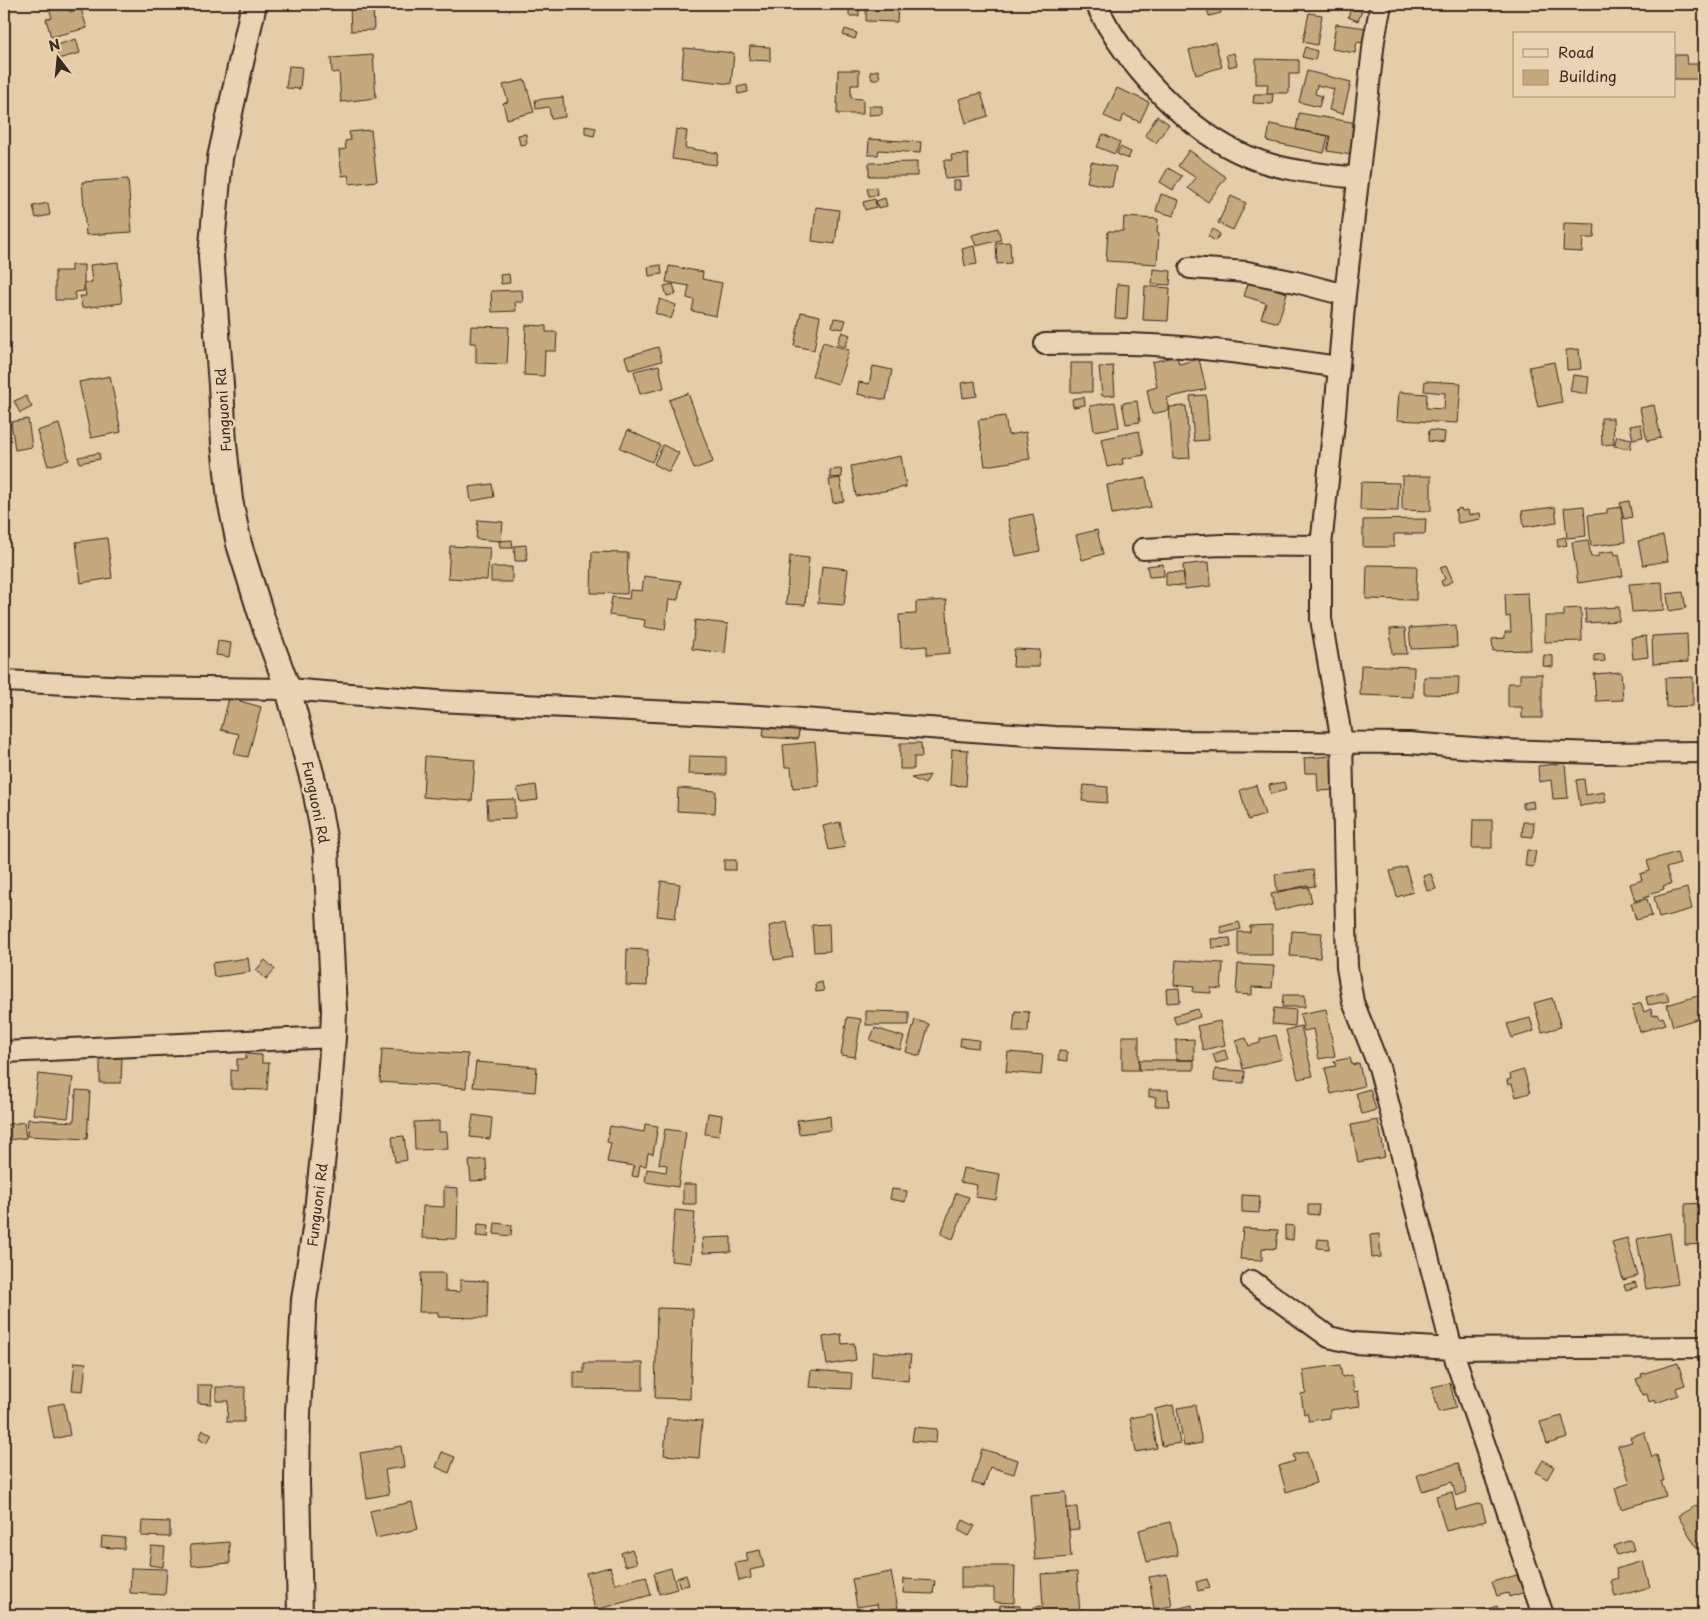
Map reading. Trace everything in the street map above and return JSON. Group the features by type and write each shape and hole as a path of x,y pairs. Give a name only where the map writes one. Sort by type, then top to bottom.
{"street":[{"name":"Funguoni Rd","path":"254,4 220,158 210,256 230,500 239,544 262,621 288,689 314,784 326,848 333,1037 315,1229 304,1300 298,1423 297,1492 300,1615"},
{"path":"1096,4 1120,43 1146,79 1163,98 1202,130 1228,148 1251,158 1281,166 1358,178"},
{"path":"1381,4 1374,40 1345,295 1321,546 1321,620 1342,742 1346,934 1349,984 1353,1002 1379,1067 1452,1349 1543,1615"},
{"path":"1190,268 1247,272 1345,295"},
{"path":"1045,344 1108,343 1182,346 1338,367"},
{"path":"1143,549 1222,545 1321,546"},
{"path":"4,681 130,687 288,689 437,701 760,716 1055,737 1181,741 1409,743 1500,750 1600,754 1704,752"},
{"path":"4,1052 333,1037"},
{"path":"1252,1281 1329,1337 1354,1343 1452,1349 1704,1347"}],"building":[{"path":"48,4 68,4 70,12 81,9 87,28 51,37 46,19 52,18"},
{"path":"445,4 471,4 471,6 445,6"},
{"path":"373,5 374,30 351,31 350,6"},
{"path":"849,5 859,6 859,16 849,16"},
{"path":"1220,5 1221,13 1209,16 1207,8"},
{"path":"866,6 898,7 897,22 866,21"},
{"path":"1351,8 1362,11 1358,21 1348,17"},
{"path":"1309,13 1322,15 1317,45 1303,42"},
{"path":"1336,24 1367,28 1365,43 1357,42 1355,53 1332,49"},
{"path":"845,29 857,33 855,39 843,35"},
{"path":"76,39 80,53 58,59 54,46"},
{"path":"1215,42 1222,67 1196,75 1189,50"},
{"path":"750,46 770,47 770,61 749,60"},
{"path":"1305,47 1317,51 1315,60 1302,57"},
{"path":"684,48 734,53 731,84 681,78"},
{"path":"1234,53 1237,65 1229,67 1226,55"},
{"path":"373,55 376,98 341,102 339,72 332,73 331,58"},
{"path":"1676,55 1686,55 1687,64 1704,64 1704,79 1676,79"},
{"path":"1256,59 1299,60 1299,74 1289,74 1289,93 1267,93 1268,84 1256,84"},
{"path":"289,66 302,67 300,89 286,88"},
{"path":"838,70 859,70 859,85 851,85 851,98 863,99 863,114 837,114"},
{"path":"878,70 880,78 872,80 870,72"},
{"path":"1307,71 1351,82 1343,114 1329,110 1334,89 1317,85 1315,94 1322,96 1319,107 1299,102"},
{"path":"525,80 534,112 507,119 503,103 508,102 503,85"},
{"path":"747,85 748,92 738,94 737,87"},
{"path":"1117,88 1149,102 1140,122 1124,115 1120,123 1104,116"},
{"path":"981,93 988,116 966,123 959,99"},
{"path":"1254,94 1273,94 1272,104 1253,103"},
{"path":"563,97 565,117 551,119 549,107 536,109 535,100"},
{"path":"869,106 882,106 882,114 869,115"},
{"path":"1299,113 1357,123 1352,155 1327,151 1330,136 1296,130"},
{"path":"1157,116 1169,124 1156,143 1145,135"},
{"path":"1270,124 1328,136 1324,153 1267,141"},
{"path":"585,126 596,128 594,136 585,134"},
{"path":"676,129 687,131 685,148 718,153 716,165 672,159"},
{"path":"371,130 377,181 350,184 348,175 342,176 339,150 346,149 345,141 351,140 349,132"},
{"path":"526,134 527,144 520,145 518,135"},
{"path":"1103,134 1120,142 1115,154 1097,147"},
{"path":"869,139 921,142 920,153 879,150 878,155 868,155"},
{"path":"1120,147 1131,152 1128,159 1117,154"},
{"path":"1189,150 1226,177 1208,202 1188,188 1196,178 1178,166"},
{"path":"968,154 969,177 945,179 944,160 952,160 951,155"},
{"path":"917,162 917,176 869,176 869,163"},
{"path":"1091,162 1116,167 1112,187 1087,182"},
{"path":"1168,168 1182,176 1173,190 1160,182"},
{"path":"128,179 132,232 86,235 82,182"},
{"path":"953,181 960,181 960,190 953,190"},
{"path":"876,187 877,195 869,196 867,189"},
{"path":"1161,194 1179,200 1174,216 1156,211"},
{"path":"1231,196 1246,203 1233,230 1218,223"},
{"path":"885,198 887,206 878,208 876,201"},
{"path":"875,199 876,207 865,210 863,202"},
{"path":"48,203 50,215 36,218 33,206"},
{"path":"816,207 839,210 835,244 812,241"},
{"path":"1124,217 1158,219 1157,264 1106,261 1108,231 1123,231"},
{"path":"1564,223 1595,224 1594,238 1583,238 1582,252 1563,251"},
{"path":"998,228 1001,240 976,246 972,235"},
{"path":"1213,229 1220,234 1215,241 1208,236"},
{"path":"1010,242 1011,263 997,264 996,243"},
{"path":"974,246 977,264 965,266 962,249"},
{"path":"118,262 122,303 82,308 80,296 86,296 84,283 92,282 90,265"},
{"path":"71,265 84,265 84,291 75,292 75,300 55,300 55,271 71,271"},
{"path":"661,265 662,274 649,276 648,267"},
{"path":"669,266 703,272 702,279 722,283 716,316 692,311 694,300 687,298 689,286 666,282"},
{"path":"1153,269 1171,271 1170,285 1152,284"},
{"path":"509,274 510,283 501,284 500,275"},
{"path":"1249,281 1287,293 1278,323 1261,318 1266,303 1244,296"},
{"path":"673,284 676,294 667,296 664,286"},
{"path":"1117,284 1129,285 1127,319 1115,318"},
{"path":"1145,286 1170,288 1168,321 1143,320"},
{"path":"522,290 523,302 515,302 516,311 492,312 491,291"},
{"path":"660,299 676,305 671,319 655,313"},
{"path":"801,312 820,316 814,350 794,346"},
{"path":"834,318 846,320 843,329 832,327"},
{"path":"526,325 546,326 546,332 557,332 556,351 545,351 544,376 524,375"},
{"path":"471,326 509,327 507,364 476,363 476,343 470,343"},
{"path":"842,332 850,335 845,347 837,344"},
{"path":"823,342 849,350 838,384 812,376"},
{"path":"658,347 662,361 629,370 625,357"},
{"path":"1579,349 1581,369 1567,370 1566,350"},
{"path":"1177,356 1179,364 1199,359 1206,389 1167,398 1170,410 1152,414 1147,390 1157,387 1152,362"},
{"path":"1554,362 1562,402 1538,407 1529,367"},
{"path":"1071,363 1092,363 1092,392 1071,392"},
{"path":"659,365 664,388 640,394 634,371"},
{"path":"873,366 892,370 886,400 857,394 859,382 869,384"},
{"path":"1113,366 1115,395 1102,396 1099,367"},
{"path":"1573,375 1589,377 1587,394 1570,391"},
{"path":"110,376 121,432 91,438 79,382"},
{"path":"975,381 977,396 963,398 961,383"},
{"path":"1425,381 1461,383 1458,423 1397,420 1399,392 1427,394 1426,408 1444,409 1445,393 1424,391"},
{"path":"688,393 713,462 694,469 669,400"},
{"path":"1206,395 1209,440 1194,441 1190,396"},
{"path":"26,396 32,407 20,413 14,401"},
{"path":"1084,397 1085,405 1073,407 1072,399"},
{"path":"1137,401 1140,422 1126,424 1122,403"},
{"path":"1115,402 1119,427 1094,431 1090,406"},
{"path":"1654,405 1661,438 1647,441 1640,408"},
{"path":"1186,406 1190,458 1173,459 1169,407"},
{"path":"1005,416 1008,435 1026,432 1030,459 985,466 978,420"},
{"path":"1601,418 1613,418 1614,444 1602,445"},
{"path":"28,419 32,447 15,450 11,422"},
{"path":"59,424 69,460 48,466 37,431"},
{"path":"1641,424 1643,437 1633,439 1630,426"},
{"path":"628,430 660,445 652,462 620,448"},
{"path":"1429,430 1445,432 1444,443 1428,441"},
{"path":"1139,431 1144,455 1122,459 1123,464 1107,467 1101,439"},
{"path":"1617,436 1632,439 1630,449 1614,446"},
{"path":"663,445 679,453 669,472 654,464"},
{"path":"99,453 100,459 80,463 78,457"},
{"path":"901,456 906,487 856,496 851,466"},
{"path":"841,469 842,477 830,478 830,470"},
{"path":"1402,476 1431,476 1431,511 1402,510"},
{"path":"840,478 844,501 833,503 829,480"},
{"path":"1146,478 1151,507 1112,514 1107,485"},
{"path":"1361,482 1399,483 1398,511 1360,510"},
{"path":"492,484 494,497 471,501 469,487"},
{"path":"1629,501 1632,517 1624,519 1620,503"},
{"path":"1584,506 1586,536 1567,538 1564,508"},
{"path":"1555,507 1557,522 1524,527 1522,511"},
{"path":"1621,507 1625,542 1591,546 1588,515 1607,513 1607,509"},
{"path":"1461,508 1462,511 1468,510 1469,515 1480,513 1481,519 1458,523 1455,510"},
{"path":"1033,514 1040,551 1016,556 1008,519"},
{"path":"1426,519 1425,534 1394,534 1394,547 1363,547 1363,520"},
{"path":"478,520 503,522 501,541 476,539"},
{"path":"1097,530 1103,554 1082,560 1076,535"},
{"path":"1663,536 1668,561 1643,565 1638,541"},
{"path":"1565,537 1567,545 1558,547 1557,539"},
{"path":"107,538 112,578 81,583 76,542"},
{"path":"512,540 513,548 500,548 499,541"},
{"path":"1588,540 1591,557 1599,556 1599,553 1614,551 1615,555 1619,554 1623,576 1578,583 1572,542"},
{"path":"526,545 527,561 515,561 514,546"},
{"path":"450,546 490,548 487,580 448,578"},
{"path":"592,552 628,553 627,594 591,593"},
{"path":"790,556 809,558 805,605 786,604"},
{"path":"1209,562 1211,586 1185,589 1183,565"},
{"path":"1163,564 1164,576 1149,577 1147,566"},
{"path":"1367,565 1417,566 1416,600 1366,599"},
{"path":"1446,565 1453,581 1443,586 1441,581 1445,579 1440,567"},
{"path":"822,566 848,569 844,605 818,603"},
{"path":"491,567 512,567 512,582 491,582"},
{"path":"1166,572 1184,573 1184,586 1166,585"},
{"path":"644,576 681,581 678,600 669,599 665,630 644,627 645,620 609,615 612,597 629,599 630,590 642,591"},
{"path":"1662,582 1664,610 1632,612 1629,584"},
{"path":"1683,592 1686,608 1669,611 1667,594"},
{"path":"1528,593 1531,650 1493,651 1492,639 1505,638 1505,632 1511,632 1510,616 1506,617 1505,594"},
{"path":"946,600 950,653 927,655 927,646 901,648 899,615 916,614 916,602"},
{"path":"1619,607 1619,621 1586,623 1585,609"},
{"path":"1581,608 1582,641 1545,642 1545,616 1564,616 1564,609"},
{"path":"695,620 728,624 725,653 692,649"},
{"path":"1456,625 1457,647 1411,649 1409,628"},
{"path":"1405,628 1407,654 1392,654 1390,629"},
{"path":"1687,634 1688,662 1653,664 1652,636"},
{"path":"1646,636 1648,657 1633,659 1631,638"},
{"path":"218,641 231,643 229,657 216,655"},
{"path":"1014,649 1040,650 1039,667 1013,667"},
{"path":"1604,654 1605,661 1595,662 1594,655"},
{"path":"1544,655 1553,656 1553,667 1543,666"},
{"path":"1361,665 1414,667 1413,697 1360,695"},
{"path":"1621,672 1623,700 1596,701 1594,674"},
{"path":"1520,674 1542,674 1542,718 1522,718 1522,707 1508,707 1508,683 1520,683"},
{"path":"1424,677 1459,677 1458,695 1424,694"},
{"path":"1693,677 1693,706 1666,707 1665,678"},
{"path":"229,698 261,707 248,757 234,754 239,734 221,730"},
{"path":"764,727 799,730 798,739 763,737"},
{"path":"815,742 819,786 793,788 791,767 785,767 783,745"},
{"path":"900,743 921,743 922,757 914,757 914,769 900,769"},
{"path":"952,749 968,750 966,786 950,785"},
{"path":"425,756 475,760 472,801 423,797"},
{"path":"689,756 726,757 726,775 688,774"},
{"path":"1332,756 1335,790 1318,791 1317,773 1305,773 1304,758"},
{"path":"1565,763 1568,798 1553,799 1551,780 1539,782 1538,766"},
{"path":"930,775 925,784 911,778"},
{"path":"1584,779 1586,795 1604,792 1606,802 1580,806 1576,780"},
{"path":"1284,782 1286,790 1271,794 1269,785"},
{"path":"536,785 538,800 520,802 517,788"},
{"path":"1084,785 1108,787 1107,803 1082,801"},
{"path":"1256,785 1265,815 1248,820 1240,790"},
{"path":"678,788 716,791 715,813 677,811"},
{"path":"515,799 515,818 488,819 487,800"},
{"path":"1533,801 1534,808 1523,809 1523,803"},
{"path":"1473,820 1492,820 1492,848 1472,848"},
{"path":"840,822 845,847 829,850 823,826"},
{"path":"1523,822 1534,822 1533,837 1522,836"},
{"path":"1527,850 1536,851 1533,867 1525,866"},
{"path":"1677,852 1680,864 1666,868 1671,884 1663,886 1664,889 1649,894 1650,896 1635,901 1630,884 1642,880 1640,874 1650,871 1647,861"},
{"path":"724,860 736,860 736,870 724,870"},
{"path":"1406,867 1413,892 1397,897 1390,871"},
{"path":"1313,870 1315,886 1277,891 1275,874"},
{"path":"1431,874 1436,889 1427,891 1423,876"},
{"path":"661,881 680,884 675,918 657,916"},
{"path":"1308,885 1312,902 1275,911 1271,894"},
{"path":"1687,888 1692,909 1659,918 1654,897"},
{"path":"1647,899 1652,916 1636,920 1631,903"},
{"path":"787,922 793,957 774,960 769,926"},
{"path":"1239,922 1241,929 1222,934 1220,927"},
{"path":"829,924 830,951 814,952 812,925"},
{"path":"1272,925 1272,955 1238,955 1238,932 1250,932 1250,926"},
{"path":"1292,931 1322,933 1320,958 1290,956"},
{"path":"1230,938 1231,947 1212,948 1211,939"},
{"path":"627,949 648,950 647,986 626,985"},
{"path":"248,958 250,972 214,977 212,963"},
{"path":"265,960 275,969 266,979 256,970"},
{"path":"1176,960 1223,963 1221,989 1211,988 1211,993 1193,992 1194,987 1174,985"},
{"path":"1238,964 1274,966 1272,988 1252,987 1252,995 1236,994"},
{"path":"822,982 824,991 816,992 815,984"},
{"path":"1179,988 1180,1002 1167,1003 1166,989"},
{"path":"1666,992 1669,1001 1648,1005 1646,997"},
{"path":"1283,995 1305,995 1305,1007 1282,1007"},
{"path":"1701,995 1704,1017 1673,1026 1667,1005"},
{"path":"1552,998 1561,1027 1542,1032 1534,1003"},
{"path":"1641,1003 1644,1012 1651,1009 1653,1016 1658,1014 1660,1018 1663,1017 1666,1024 1640,1032 1632,1006"},
{"path":"1274,1008 1296,1010 1295,1026 1272,1024"},
{"path":"1198,1009 1200,1017 1176,1024 1173,1016"},
{"path":"1326,1009 1335,1056 1319,1059 1313,1029 1304,1031 1300,1014"},
{"path":"866,1011 909,1012 909,1025 866,1025"},
{"path":"1015,1011 1029,1012 1028,1032 1013,1032"},
{"path":"847,1017 861,1019 855,1057 841,1055"},
{"path":"1530,1018 1534,1031 1512,1038 1507,1024"},
{"path":"915,1020 929,1024 920,1056 906,1052"},
{"path":"1220,1021 1225,1045 1203,1050 1197,1026"},
{"path":"1301,1026 1313,1076 1298,1079 1286,1030"},
{"path":"875,1028 904,1037 900,1050 870,1040"},
{"path":"1276,1035 1282,1059 1243,1069 1236,1041 1246,1038 1249,1046 1260,1043 1260,1039"},
{"path":"1122,1036 1139,1036 1139,1070 1122,1070"},
{"path":"961,1038 979,1040 978,1048 960,1046"},
{"path":"1194,1039 1194,1060 1176,1060 1176,1040"},
{"path":"382,1049 468,1054 466,1088 380,1082"},
{"path":"1225,1050 1228,1060 1216,1063 1213,1054"},
{"path":"1059,1051 1067,1052 1067,1061 1058,1060"},
{"path":"1008,1052 1043,1055 1041,1075 1006,1072"},
{"path":"246,1054 262,1055 262,1063 269,1063 267,1090 231,1089 231,1070 237,1071 237,1059 246,1059"},
{"path":"100,1058 122,1058 121,1083 100,1083"},
{"path":"1350,1058 1352,1065 1359,1063 1364,1086 1331,1094 1325,1068 1336,1066 1334,1061"},
{"path":"1139,1060 1194,1060 1194,1070 1139,1070"},
{"path":"476,1062 537,1067 535,1092 473,1087"},
{"path":"1215,1069 1245,1071 1244,1083 1214,1081"},
{"path":"1524,1070 1530,1093 1516,1097 1512,1084 1508,1085 1507,1080 1511,1079 1510,1074"},
{"path":"38,1074 73,1078 68,1118 33,1114"},
{"path":"1370,1089 1376,1110 1362,1114 1356,1093"},
{"path":"76,1090 90,1091 87,1139 27,1136 28,1119 74,1122"},
{"path":"1149,1090 1168,1090 1169,1106 1155,1106 1156,1097 1149,1097"},
{"path":"708,1113 722,1115 719,1136 705,1134"},
{"path":"473,1115 492,1118 490,1139 470,1137"},
{"path":"830,1116 831,1130 799,1134 797,1120"},
{"path":"1378,1120 1385,1157 1358,1162 1351,1125"},
{"path":"439,1121 439,1132 447,1132 448,1149 415,1150 414,1122"},
{"path":"24,1122 26,1138 7,1140 5,1125"},
{"path":"645,1124 658,1126 653,1154 648,1153 646,1166 640,1165 638,1177 632,1176 634,1166 607,1162 611,1143 607,1142 610,1126 644,1132"},
{"path":"665,1129 686,1132 678,1187 645,1182 647,1169 666,1172 667,1165 659,1164"},
{"path":"404,1136 407,1160 395,1162 392,1137"},
{"path":"486,1159 487,1180 471,1181 469,1161"},
{"path":"963,1168 1000,1174 996,1200 975,1197 977,1185 960,1182"},
{"path":"683,1184 696,1184 696,1204 683,1204"},
{"path":"444,1187 458,1188 457,1239 422,1238 423,1206 444,1207"},
{"path":"892,1189 907,1191 905,1202 890,1199"},
{"path":"956,1193 969,1197 953,1239 941,1234"},
{"path":"1242,1195 1260,1196 1259,1213 1242,1212"},
{"path":"1704,1203 1704,1244 1685,1245 1685,1204"},
{"path":"1308,1205 1319,1205 1318,1215 1308,1214"},
{"path":"675,1210 695,1212 691,1263 671,1261"},
{"path":"495,1223 512,1225 511,1236 494,1234"},
{"path":"478,1224 489,1225 488,1237 476,1236"},
{"path":"1285,1225 1294,1226 1293,1240 1285,1239"},
{"path":"1243,1228 1278,1230 1276,1249 1262,1248 1262,1260 1240,1259"},
{"path":"1670,1233 1678,1284 1646,1289 1637,1239"},
{"path":"1379,1234 1381,1257 1372,1258 1370,1235"},
{"path":"731,1237 731,1252 703,1253 702,1238"},
{"path":"1627,1238 1638,1276 1623,1280 1612,1242"},
{"path":"1318,1239 1329,1240 1329,1249 1317,1248"},
{"path":"421,1273 445,1273 445,1291 460,1292 460,1280 488,1281 487,1318 438,1317 438,1312 419,1312"},
{"path":"1635,1282 1637,1287 1626,1290 1624,1285"},
{"path":"657,1308 693,1309 690,1399 655,1398"},
{"path":"841,1334 842,1344 854,1343 856,1360 827,1365 823,1337"},
{"path":"873,1352 911,1355 908,1381 871,1377"},
{"path":"75,1362 86,1363 83,1391 72,1390"},
{"path":"584,1363 643,1363 643,1390 574,1389 574,1372 584,1373"},
{"path":"1678,1363 1685,1385 1676,1388 1678,1395 1656,1403 1655,1400 1649,1402 1647,1394 1642,1395 1636,1379 1642,1377 1641,1374"},
{"path":"1340,1365 1342,1377 1352,1375 1354,1392 1358,1391 1360,1406 1330,1410 1330,1418 1309,1421 1307,1413 1304,1414 1301,1394 1306,1393 1303,1370"},
{"path":"811,1370 852,1373 851,1389 809,1387"},
{"path":"1450,1383 1456,1408 1439,1412 1432,1387"},
{"path":"198,1385 212,1385 211,1404 198,1403"},
{"path":"216,1387 245,1387 244,1422 227,1422 228,1401 216,1401"},
{"path":"64,1403 70,1435 54,1439 48,1406"},
{"path":"1173,1405 1180,1443 1162,1446 1155,1409"},
{"path":"1195,1405 1202,1443 1184,1446 1177,1408"},
{"path":"1151,1414 1157,1448 1136,1452 1130,1418"},
{"path":"1562,1416 1568,1438 1547,1444 1540,1422"},
{"path":"667,1418 702,1421 699,1458 664,1455"},
{"path":"914,1427 937,1429 936,1443 912,1441"},
{"path":"203,1430 212,1434 207,1443 199,1438"},
{"path":"1644,1432 1652,1457 1657,1455 1664,1481 1661,1481 1666,1496 1621,1509 1615,1488 1630,1483 1618,1446 1632,1442 1630,1437"},
{"path":"401,1446 404,1467 385,1470 389,1494 367,1498 360,1453"},
{"path":"982,1449 1018,1460 1014,1474 990,1467 984,1486 972,1483"},
{"path":"1307,1451 1316,1483 1286,1492 1279,1466 1295,1461 1293,1455"},
{"path":"442,1452 455,1457 449,1473 436,1467"},
{"path":"1543,1460 1554,1467 1547,1479 1536,1472"},
{"path":"1458,1463 1467,1492 1456,1496 1452,1482 1422,1491 1417,1475"},
{"path":"1066,1492 1071,1557 1035,1560 1030,1495"},
{"path":"1452,1492 1456,1510 1481,1503 1486,1521 1446,1531 1436,1496"},
{"path":"412,1502 418,1529 376,1538 370,1511"},
{"path":"1697,1505 1704,1517 1704,1551 1700,1553 1678,1516"},
{"path":"1077,1507 1079,1529 1069,1530 1067,1508"},
{"path":"963,1520 975,1526 969,1536 958,1530"},
{"path":"142,1521 170,1522 170,1537 141,1536"},
{"path":"1170,1522 1178,1555 1147,1562 1139,1530"},
{"path":"102,1536 125,1538 124,1549 101,1547"},
{"path":"1631,1540 1634,1550 1617,1555 1614,1546"},
{"path":"229,1542 230,1563 192,1566 190,1545"},
{"path":"151,1546 165,1547 163,1567 149,1565"},
{"path":"632,1549 637,1563 625,1566 621,1553"},
{"path":"760,1550 764,1567 750,1570 751,1578 739,1581 735,1563 748,1561 746,1553"},
{"path":"1643,1561 1650,1587 1615,1597 1611,1580 1618,1578 1616,1569"},
{"path":"961,1566 1015,1566 1014,1603 994,1602 994,1588 961,1588"},
{"path":"610,1567 615,1584 646,1576 651,1595 595,1610 586,1573"},
{"path":"131,1568 167,1569 165,1595 130,1593"},
{"path":"671,1568 677,1589 659,1594 654,1573"},
{"path":"891,1572 898,1608 878,1611 877,1604 857,1607 852,1579"},
{"path":"1077,1572 1080,1615 1034,1615 1034,1607 1043,1606 1041,1574"},
{"path":"1167,1574 1172,1606 1154,1609 1149,1577"},
{"path":"686,1575 689,1585 680,1587 677,1578"},
{"path":"1517,1575 1519,1581 1525,1580 1529,1591 1509,1597 1508,1593 1497,1596 1492,1582"},
{"path":"904,1579 935,1581 933,1594 903,1593"},
{"path":"1207,1579 1210,1588 1198,1591 1196,1582"},
{"path":"1000,1605 1020,1606 1020,1615 999,1615"},
{"path":"1192,1605 1194,1615 1152,1615"},
{"path":"1497,1606 1500,1615 1480,1615 1479,1612"}]}
